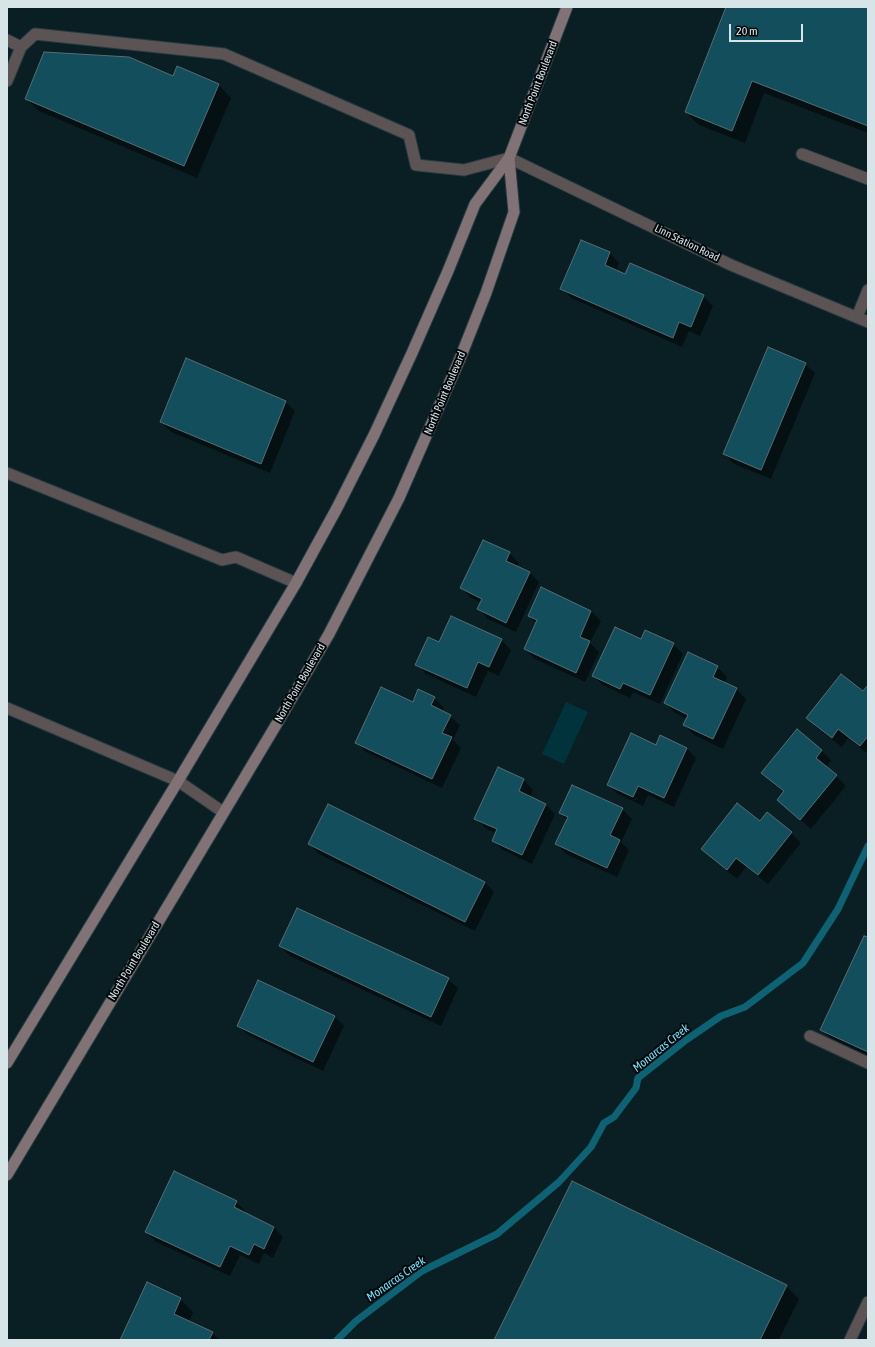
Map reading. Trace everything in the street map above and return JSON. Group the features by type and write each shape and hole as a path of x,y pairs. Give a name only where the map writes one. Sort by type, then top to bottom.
{"main road":[{"name":"North Point Boulevard","path":"7,1063 178,782 296,583 337,508 374,435 445,278 475,204 509,158 567,7"},
{"name":"North Point Boulevard","path":"7,1175 329,634 399,498 486,293 514,212 509,158"}],"street":[{"path":"7,81 21,47 35,34 224,54 409,135 416,165 464,170 509,158"},
{"path":"7,40 21,47"},
{"path":"802,154 868,179"},
{"name":"Linn Station Road","path":"509,158 731,265 868,322"},
{"path":"857,317 868,290"},
{"path":"7,473 222,560 236,557 296,583"},
{"path":"7,708 178,782 223,812"},
{"path":"810,1036 868,1063"},
{"path":"850,1340 868,1302"}],"shaded area":[{"path":"566,702 588,712 564,764 542,754"}],"building":[{"path":"726,7 868,7 868,126 752,81 732,131 685,112"},
{"path":"44,52 129,57 173,76 177,66 219,84 184,166 25,99"},
{"path":"581,240 610,252 605,265 625,274 630,263 704,295 691,327 679,322 673,338 560,289"},
{"path":"768,347 806,363 761,470 723,454"},
{"path":"186,358 286,401 261,464 160,422"},
{"path":"483,540 510,552 506,561 530,572 506,623 477,609 482,599 460,588"},
{"path":"541,587 591,611 580,637 590,641 576,673 524,649 537,620 528,616"},
{"path":"451,616 502,639 489,667 478,662 467,688 415,665 428,637 439,642"},
{"path":"615,627 641,639 645,630 674,643 650,695 623,683 620,689 592,676"},
{"path":"688,652 718,666 713,677 737,688 713,739 683,725 688,715 664,703"},
{"path":"841,674 863,691 868,685 868,736 860,746 838,729 832,738 806,718"},
{"path":"381,687 413,702 418,689 435,697 431,705 451,715 442,733 452,737 432,779 355,743"},
{"path":"797,729 822,750 816,758 837,775 800,820 777,800 784,791 761,773"},
{"path":"631,733 656,745 660,735 687,748 664,798 638,786 633,797 607,785"},
{"path":"498,767 524,779 519,791 546,804 522,855 492,841 497,829 474,819"},
{"path":"572,785 623,808 610,835 620,840 607,868 555,844 568,817 559,813"},
{"path":"737,803 760,821 767,812 792,832 758,875 736,858 727,870 701,849"},
{"path":"328,804 485,882 465,922 308,844"},
{"path":"297,908 449,978 431,1017 279,946"},
{"path":"864,936 868,937 868,1052 820,1030"},
{"path":"258,980 335,1016 313,1062 237,1026"},
{"path":"174,1171 237,1201 234,1207 274,1227 264,1249 254,1244 249,1255 230,1246 220,1267 145,1232"},
{"path":"572,1181 787,1285 760,1340 494,1340"},
{"path":"147,1282 181,1298 174,1314 213,1332 209,1340 120,1340"}],"waterway":[{"name":"Monarcas Creek","path":"337,1340 356,1321 422,1271 497,1234 559,1182 591,1147 604,1123 614,1117 636,1088 638,1078 686,1040 721,1016 745,1007 803,963 838,909 868,846"}]}
